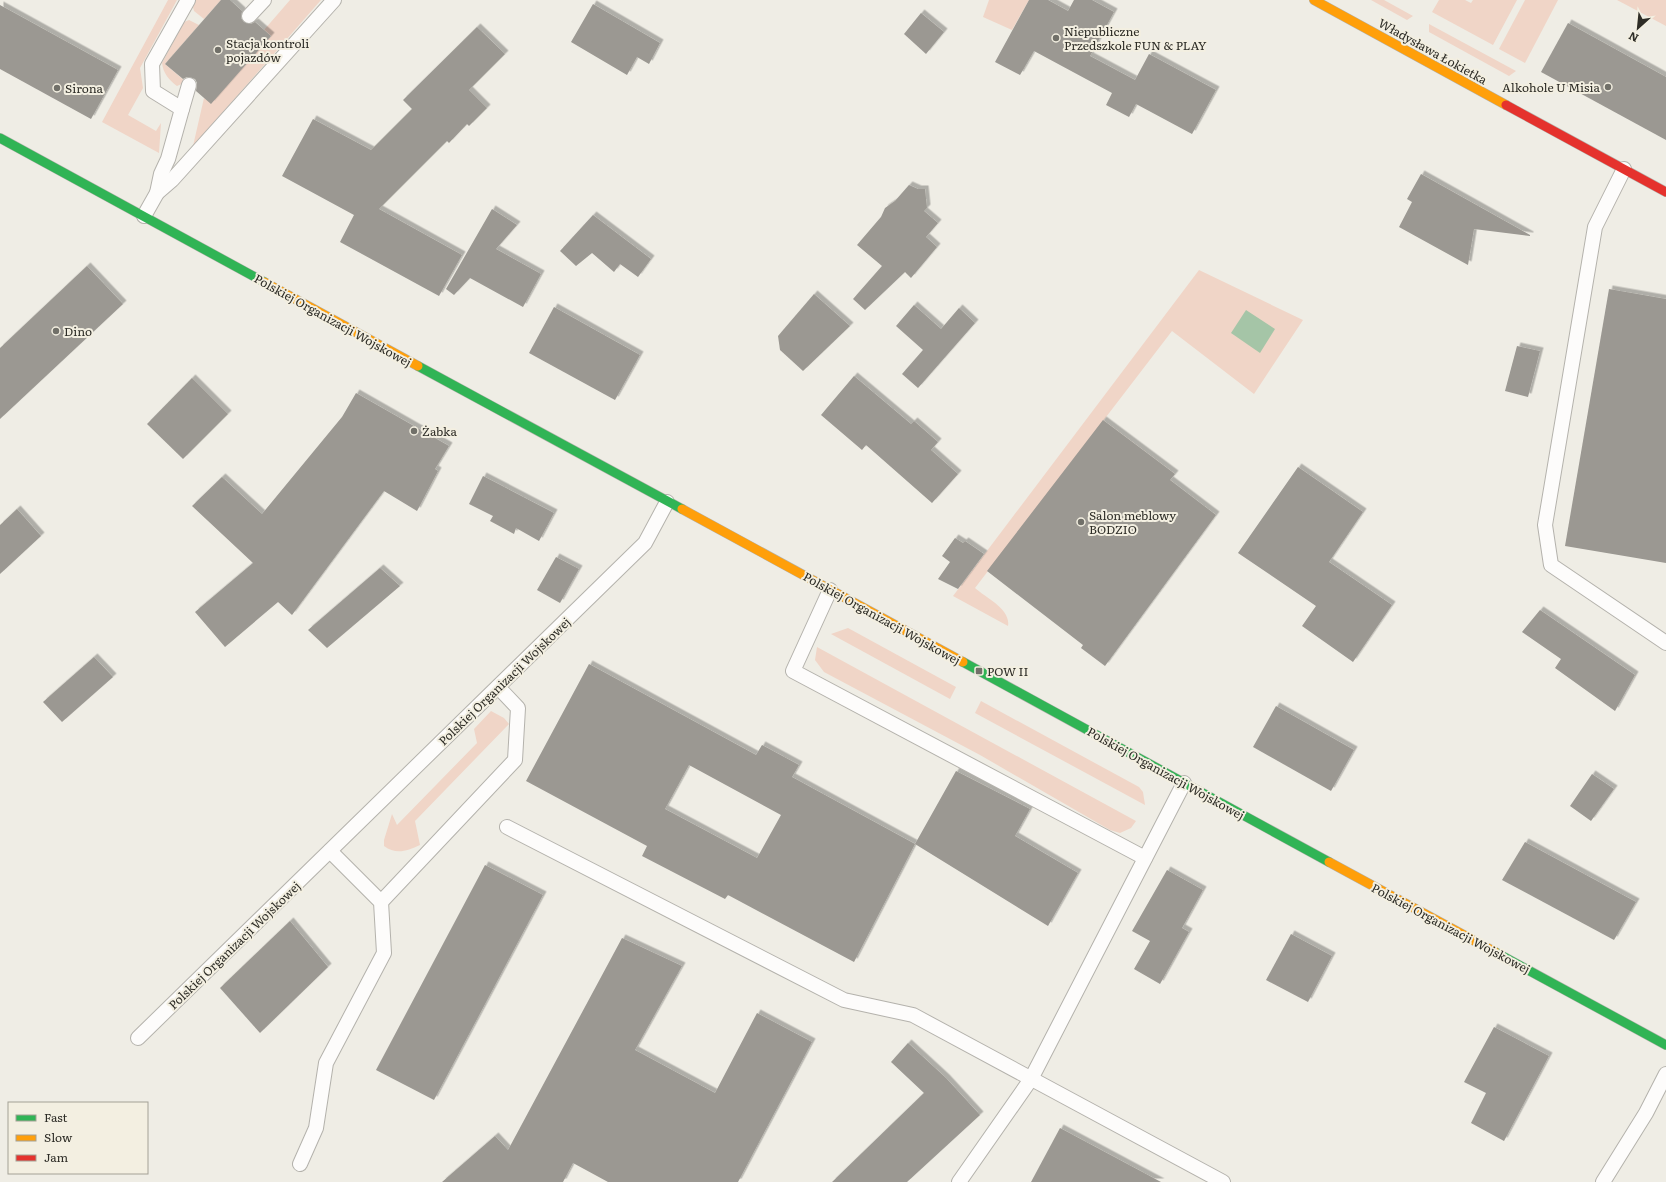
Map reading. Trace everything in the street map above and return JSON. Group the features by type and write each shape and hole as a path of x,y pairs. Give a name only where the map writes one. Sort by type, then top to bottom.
{"main road":[{"name":"Władysława Łokietka","path":"1314,0 1666,192"},
{"name":"Polskiej Organizacji Wojskowej","path":"0,138 1666,1045"}],"lane":[{"path":"182,109 153,91 152,64 188,0"},
{"path":"249,16 264,0"},
{"path":"157,193 172,180 334,0"},
{"path":"144,216 157,193 161,174 168,159 189,85"},
{"path":"1624,169 1595,227 1545,525 1551,565 1666,643"},
{"name":"Polskiej Organizacji Wojskowej","path":"138,1038 646,543 667,502"},
{"path":"830,590 793,671 1146,858"},
{"path":"381,902 515,760 518,708 498,687"},
{"path":"959,1182 1031,1079 1184,783"},
{"path":"507,826 844,1000 913,1016 1223,1182"},
{"path":"300,1164 316,1128 326,1063 384,953 381,902 330,851"},
{"path":"1603,1182 1646,1113 1666,1074"}],"shaded area":[{"path":"168,0 177,0 140,68 143,88 128,115 156,131 161,123 159,153 102,122"},
{"path":"196,0 221,0 204,19 194,11 193,7"},
{"path":"290,0 321,0 193,146 204,98 211,103 271,36 264,30"},
{"path":"989,0 1029,0 1012,30 983,17"},
{"path":"1371,0 1384,0 1413,16 1407,20"},
{"path":"1439,0 1465,0 1471,3 1473,0 1517,0 1493,45 1432,12"},
{"path":"1525,0 1558,0 1525,63 1499,49"},
{"path":"1617,0 1666,0 1666,26"},
{"path":"189,20 199,25 165,64 186,82 177,86 167,76 162,63 184,22"},
{"path":"1429,24 1516,71 1509,76 1429,32"},
{"path":"1199,270 1303,320 1254,394 1172,331 975,588 1002,609 1006,614 1008,626 953,596"},
{"path":"1246,310 1275,329 1260,353 1231,333"},
{"path":"848,628 956,687 950,699 831,634"},
{"path":"817,647 1136,821 1131,828 1120,833 1110,830 980,755 824,672 815,660"},
{"path":"981,701 1139,787 1143,792 1145,805 975,713"},
{"path":"491,711 504,718 509,724 415,821 420,845 402,851 388,849 384,846 384,840 392,814 397,825 477,743 474,729"}],"building":[{"name":"Stacja kontroli pojazdów","path":"221,0 230,0 242,11 241,18 244,22 251,24 255,22 271,36 211,104 196,91 197,83 195,79 187,77 183,79 165,64"},
{"path":"1029,0 1048,0 1068,11 1074,0 1092,0 1114,12 1090,56 1135,80 1149,54 1216,90 1192,134 1136,104 1129,117 1106,105 1112,93 1034,51 1020,75 995,62"},
{"path":"593,4 660,43 649,64 637,57 627,75 571,42"},
{"path":"0,5 118,70 91,119 0,69"},
{"path":"921,13 944,32 926,54 904,34"},
{"path":"1568,23 1666,77 1666,140 1541,72"},
{"path":"477,27 505,54 469,90 487,108 469,126 467,124 449,143 447,141 379,209 462,255 439,296 340,242 354,215 282,176 313,119 371,150 412,109 403,100"},
{"path":"1421,174 1530,236 1474,229 1468,265 1399,227 1412,202 1407,199"},
{"path":"909,185 918,189 925,189 927,208 924,211 938,223 926,237 937,247 911,278 905,272 865,310 853,299 882,266 857,245 881,217 885,208 895,201"},
{"path":"492,209 517,225 496,249 541,274 523,307 470,278 454,295 446,289"},
{"path":"593,215 651,259 638,277 620,264 614,272 592,253 576,266 560,251"},
{"name":"Dino","path":"87,266 123,304 0,419 0,348"},
{"path":"1609,289 1666,299 1666,563 1565,546"},
{"path":"814,294 850,326 803,371 780,350 778,336"},
{"path":"914,305 941,329 959,308 975,323 918,388 902,374 923,350 896,326"},
{"path":"554,307 640,355 615,400 529,353"},
{"path":"1517,346 1540,351 1528,397 1505,391"},
{"path":"854,376 911,424 914,421 938,442 931,450 958,474 932,503 866,445 862,450 821,415"},
{"path":"192,378 228,414 183,459 147,424"},
{"path":"356,393 449,446 435,469 438,471 417,511 384,491 292,615 278,602 225,647 195,612 253,563 192,506 222,477 262,514 342,417"},
{"name":"Salon meblowy BODZIO","path":"1103,420 1175,474 1170,480 1216,515 1105,666 1081,648 1083,645 987,571"},
{"path":"1298,467 1363,512 1329,562 1392,605 1353,662 1302,626 1316,606 1238,553"},
{"path":"483,476 554,513 539,541 516,528 514,534 490,521 493,516 469,504"},
{"path":"17,509 41,536 0,574 0,525"},
{"path":"955,538 963,543 965,541 984,554 958,589 938,579 950,562 942,556"},
{"path":"556,557 579,569 560,603 537,590"},
{"path":"380,568 400,586 327,648 308,630"},
{"path":"1540,610 1635,675 1615,711 1555,668 1561,659 1522,632"},
{"path":"94,657 113,677 62,722 43,702"},
{"path":"589,664 756,755 762,745 799,765 792,777 915,844 854,962 728,895 725,899 642,856 647,846 526,781","holes":["689,765 781,815 757,858 665,809"]},
{"path":"1276,706 1354,750 1331,791 1253,747"},
{"path":"956,771 1030,809 1015,836 1078,873 1048,926 915,844"},
{"path":"1592,774 1614,789 1591,821 1570,806"},
{"path":"1525,842 1636,902 1614,940 1502,880"},
{"path":"485,865 543,895 434,1100 376,1070"},
{"path":"1167,870 1203,890 1182,928 1189,932 1160,984 1134,969 1150,941 1132,931"},
{"path":"290,921 328,967 260,1033 220,988"},
{"path":"1291,934 1332,956 1308,1002 1266,980"},
{"path":"622,938 682,966 635,1050 715,1093 757,1013 812,1042 738,1182 608,1182 573,1163 563,1182 442,1182 495,1136 508,1150"},
{"path":"1494,1027 1549,1056 1504,1141 1471,1123 1486,1093 1464,1082"},
{"path":"908,1043 946,1078 980,1115 907,1182 832,1182 924,1093 891,1062"},
{"path":"1060,1128 1161,1182 1031,1182"}],"traffic: fast":[{"path":"0,138 264,282"},
{"path":"418,366 682,509"},
{"path":"963,662 1329,862"},
{"path":"1495,952 1666,1045"}],"traffic: slow":[{"path":"1314,0 1506,105"},
{"path":"264,282 418,366"},
{"path":"682,509 963,662"},
{"path":"1329,862 1495,952"}],"traffic: jam":[{"path":"1506,105 1666,192"}],"place":[{"name":"Niepubliczne Przedszkole FUN & PLAY","path":"1056,38"},
{"name":"Stacja kontroli pojazdów","path":"218,50"},
{"name":"Alkohole U Misia","path":"1608,87"},
{"name":"Sirona","path":"57,88"},
{"name":"Dino","path":"56,331"},
{"name":"Żabka","path":"414,431"},
{"name":"Salon meblowy BODZIO","path":"1081,522"},
{"name":"POW II","path":"979,671"}]}
